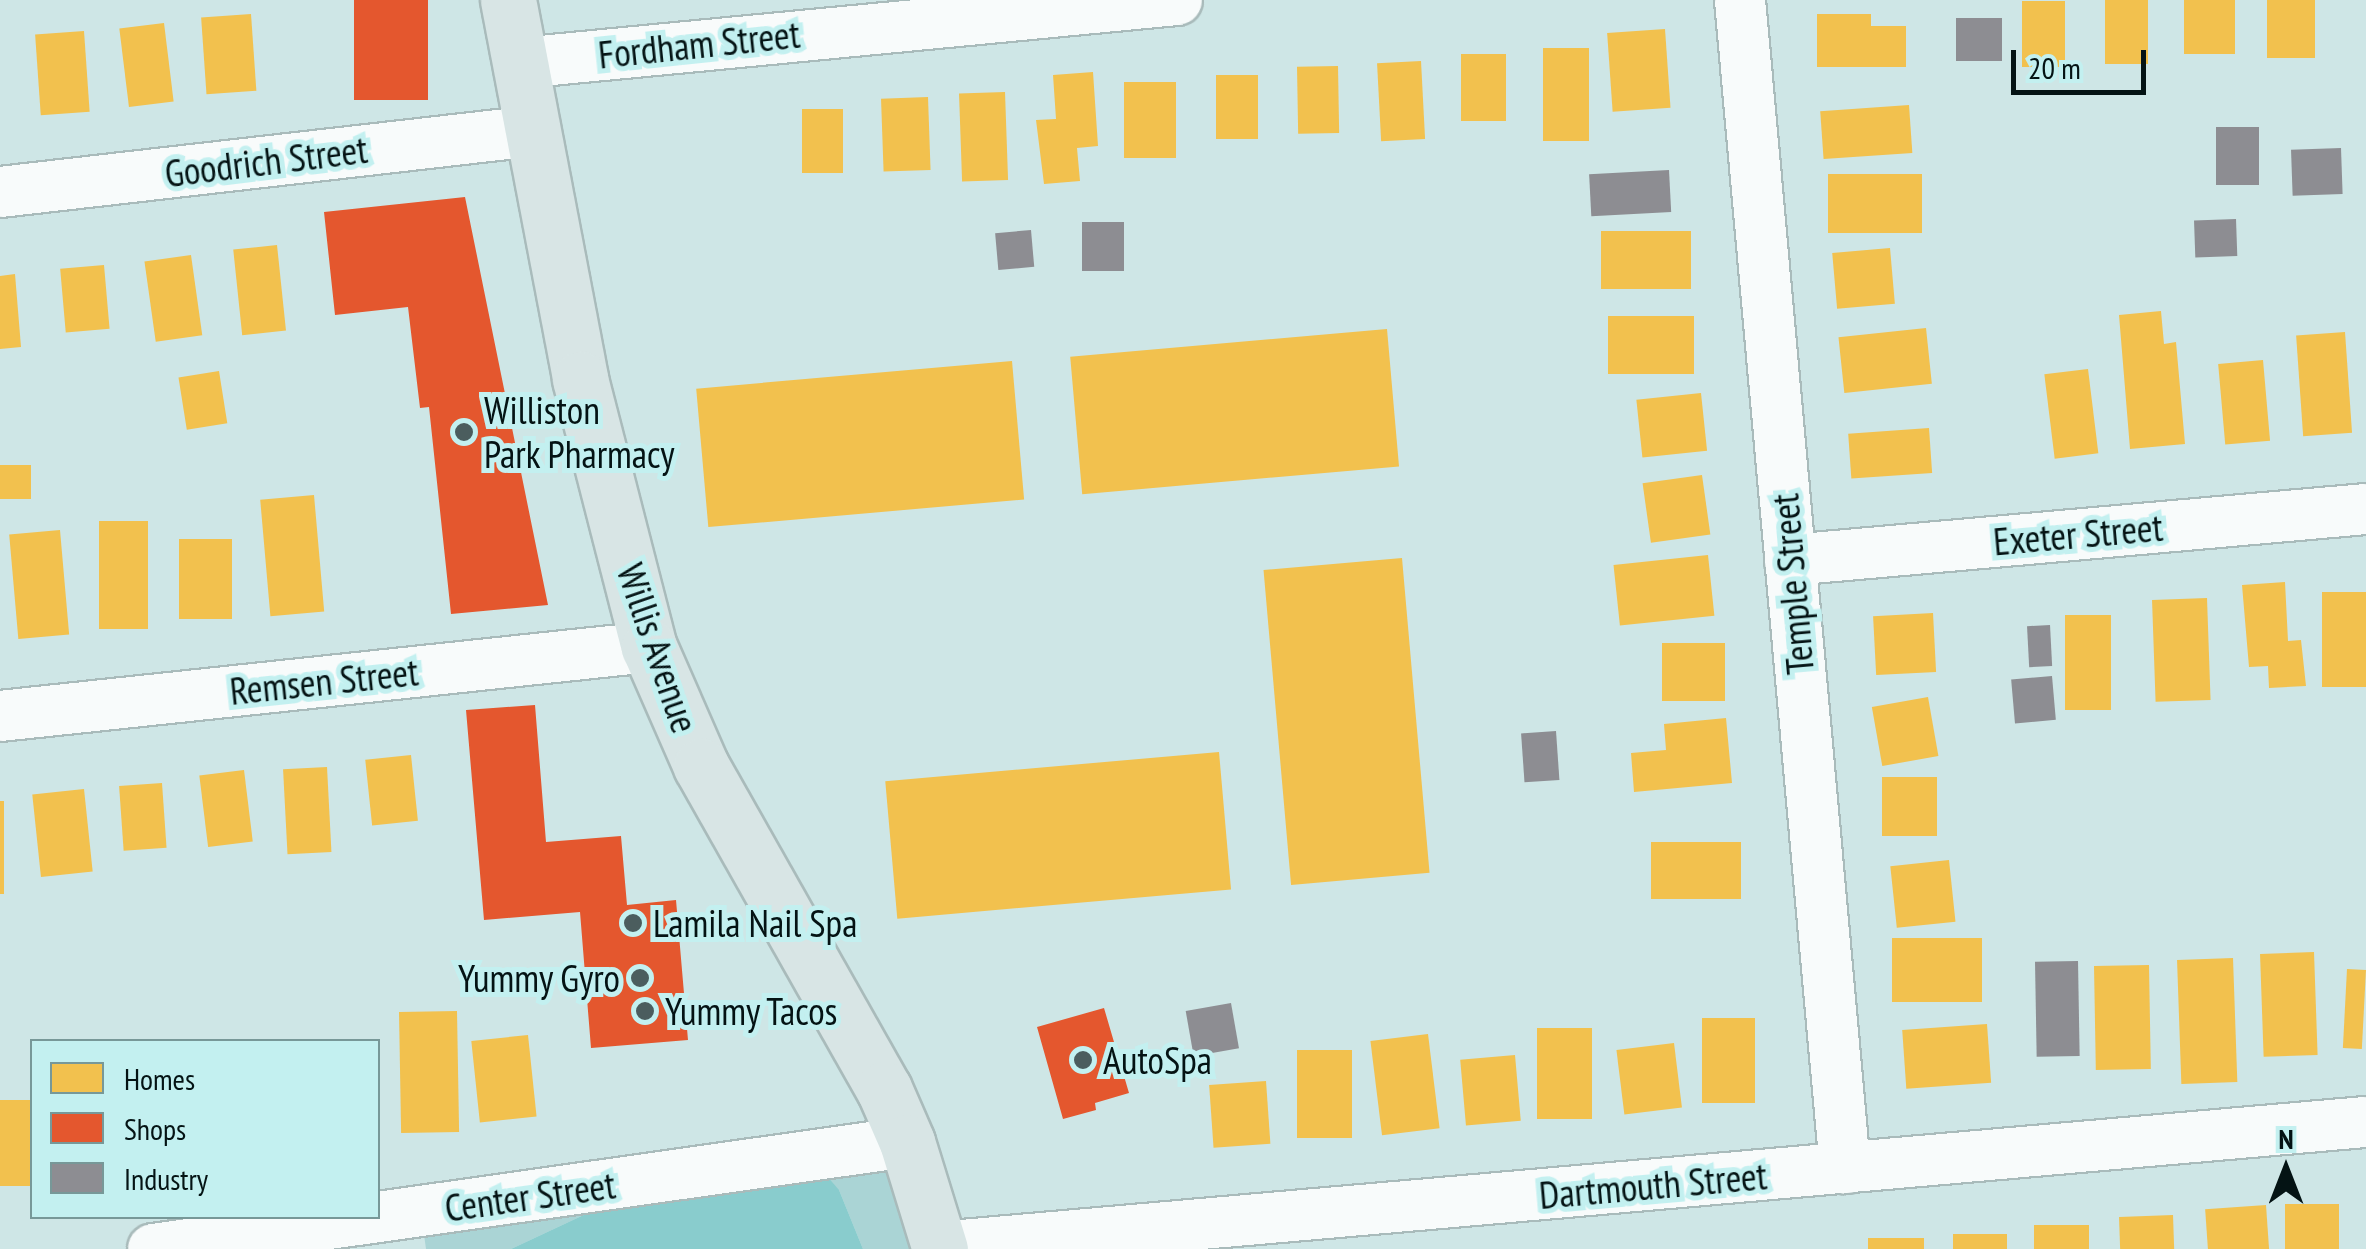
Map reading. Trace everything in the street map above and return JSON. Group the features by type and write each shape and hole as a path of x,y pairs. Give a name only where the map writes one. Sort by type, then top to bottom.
{"main road":[{"name":"Willis Avenue","path":"508,0 586,406 649,648 701,766 850,1022 907,1142 940,1248"}],"street":[{"name":"Fordham Street","path":"520,64 1177,0"},
{"name":"Temple Street","path":"1740,0 1846,1168"},
{"name":"Goodrich Street","path":"0,192 533,130"},
{"name":"Exeter Street","path":"1790,560 2366,509"},
{"name":"Remsen Street","path":"0,716 649,648"},
{"name":"Dartmouth Street","path":"940,1248 2366,1122"},
{"name":"Center Street","path":"153,1249 414,1231 907,1142"}],"shaded area":[{"path":"907,1142 940,1249 863,1249 839,1190 605,1205 511,1249 426,1249 421,1213"},
{"path":"826,1175 839,1190 863,1249 511,1249 605,1205"}],"building: Homes":[{"path":"2105,0 2148,0 2148,64 2105,64"},
{"path":"2184,0 2235,0 2235,54 2184,54"},
{"path":"2267,0 2315,0 2315,58 2267,58"},
{"path":"2022,1 2065,1 2065,67 2022,67"},
{"path":"251,14 256,91 206,94 201,17"},
{"path":"1817,14 1871,14 1871,26 1906,26 1906,67 1817,67"},
{"path":"164,23 174,101 129,107 119,28"},
{"path":"1665,29 1671,108 1613,112 1607,33"},
{"path":"84,31 90,112 41,115 35,34"},
{"path":"1543,48 1589,48 1589,141 1543,141"},
{"path":"1461,54 1506,54 1506,121 1461,121"},
{"path":"1421,61 1425,139 1381,141 1377,63"},
{"path":"1338,66 1339,133 1298,134 1297,67"},
{"path":"1093,72 1098,146 1077,148 1080,181 1044,184 1036,120 1056,119 1053,75"},
{"path":"1216,75 1258,75 1258,139 1216,139"},
{"path":"1124,82 1176,82 1176,158 1124,158"},
{"path":"1005,92 1008,180 962,182 959,94"},
{"path":"928,97 931,170 884,172 881,99"},
{"path":"1909,105 1912,153 1824,159 1820,111"},
{"path":"802,109 843,109 843,173 802,173"},
{"path":"1828,174 1922,174 1922,233 1828,233"},
{"path":"1601,231 1691,231 1691,289 1601,289"},
{"path":"277,245 286,331 242,335 233,250"},
{"path":"1890,248 1895,304 1837,309 1832,253"},
{"path":"191,255 202,335 156,342 144,262"},
{"path":"104,265 110,329 66,333 60,269"},
{"path":"15,274 21,347 0,349 0,276"},
{"path":"2161,311 2164,344 2176,342 2185,444 2130,449 2119,315"},
{"path":"1608,316 1694,316 1694,374 1608,374"},
{"path":"1926,328 1932,384 1844,393 1838,337"},
{"path":"1387,329 1399,466 1082,494 1070,357"},
{"path":"2345,332 2352,433 2303,436 2296,335"},
{"path":"2263,360 2270,441 2225,445 2218,364"},
{"path":"1012,361 1024,499 708,527 696,389"},
{"path":"2088,369 2098,453 2055,459 2044,374"},
{"path":"219,371 227,423 187,430 179,377"},
{"path":"1701,393 1707,451 1642,457 1636,400"},
{"path":"1929,428 1932,473 1851,479 1848,434"},
{"path":"0,465 31,465 31,499 0,499"},
{"path":"1702,475 1710,534 1651,543 1643,483"},
{"path":"314,495 324,612 270,616 260,500"},
{"path":"99,521 148,521 148,629 99,629"},
{"path":"60,530 69,635 18,639 9,534"},
{"path":"179,539 232,539 232,619 179,619"},
{"path":"1708,555 1714,616 1620,626 1614,565"},
{"path":"1402,558 1430,873 1291,885 1264,570"},
{"path":"2285,582 2288,641 2301,640 2306,686 2269,688 2268,666 2249,667 2242,585"},
{"path":"2322,592 2366,592 2366,687 2322,687"},
{"path":"2207,598 2211,700 2156,702 2152,600"},
{"path":"1933,613 1936,672 1876,675 1873,616"},
{"path":"2065,615 2111,615 2111,710 2065,710"},
{"path":"1662,643 1725,643 1725,701 1662,701"},
{"path":"1928,697 1938,756 1882,766 1872,707"},
{"path":"1726,718 1732,783 1634,792 1631,753 1666,750 1664,724"},
{"path":"1219,752 1231,889 897,919 885,781"},
{"path":"411,755 418,821 372,825 365,760"},
{"path":"327,767 331,852 288,854 283,769"},
{"path":"244,770 253,841 208,847 199,775"},
{"path":"1882,777 1937,777 1937,836 1882,836"},
{"path":"162,783 167,848 124,851 119,786"},
{"path":"84,789 93,872 41,877 32,794"},
{"path":"0,801 4,801 4,894 0,894"},
{"path":"1651,842 1741,842 1741,899 1651,899"},
{"path":"1949,860 1955,922 1897,928 1890,866"},
{"path":"1892,938 1982,938 1982,1002 1892,1002"},
{"path":"2314,952 2318,1055 2264,1057 2260,954"},
{"path":"2233,958 2237,1082 2181,1084 2177,960"},
{"path":"2149,965 2151,1069 2096,1070 2094,966"},
{"path":"2347,969 2366,970 2362,1049 2343,1048"},
{"path":"457,1011 459,1132 401,1133 399,1012"},
{"path":"1702,1018 1755,1018 1755,1103 1702,1103"},
{"path":"1987,1024 1991,1083 1906,1089 1902,1030"},
{"path":"1537,1028 1592,1028 1592,1119 1537,1119"},
{"path":"1428,1034 1440,1128 1382,1135 1370,1041"},
{"path":"528,1035 537,1117 480,1123 471,1041"},
{"path":"1674,1043 1682,1108 1624,1115 1616,1050"},
{"path":"1297,1050 1352,1050 1352,1138 1297,1138"},
{"path":"1515,1055 1521,1121 1466,1126 1460,1060"},
{"path":"1266,1081 1270,1144 1214,1148 1209,1085"},
{"path":"0,1100 30,1100 30,1186 0,1186"},
{"path":"2285,1204 2339,1204 2339,1249 2285,1249"},
{"path":"2266,1205 2269,1249 2208,1249 2205,1209"},
{"path":"2173,1215 2174,1249 2120,1249 2119,1217"},
{"path":"2034,1225 2089,1225 2089,1249 2034,1249"},
{"path":"1953,1234 2007,1234 2007,1249 1953,1249"},
{"path":"1868,1238 1924,1238 1924,1249 1868,1249"}],"building: Shops":[{"path":"354,0 428,0 428,100 354,100"},
{"path":"465,197 548,605 451,614 429,407 420,408 408,307 335,315 324,212"},
{"path":"535,705 546,842 621,836 627,905 676,900 688,1040 591,1048 580,912 484,920 466,710"},
{"name":"AutoSpa","path":"1104,1008 1129,1093 1095,1103 1096,1110 1063,1119 1037,1027"}],"building: Industry":[{"path":"1956,18 2002,18 2002,61 1956,61"},
{"path":"2216,127 2259,127 2259,185 2216,185"},
{"path":"2341,148 2343,194 2293,196 2291,150"},
{"path":"1669,170 1671,212 1591,216 1589,174"},
{"path":"2236,219 2237,256 2195,257 2194,220"},
{"path":"1082,222 1124,222 1124,271 1082,271"},
{"path":"1031,230 1034,267 998,270 995,233"},
{"path":"2050,625 2052,666 2029,667 2027,626"},
{"path":"2052,676 2056,720 2015,723 2011,680"},
{"path":"1556,731 1559,780 1525,782 1521,733"},
{"path":"2078,961 2080,1056 2037,1057 2035,962"},
{"path":"1231,1003 1239,1048 1194,1056 1186,1011"}],"place":[{"name":"Williston Park Pharmacy","path":"464,432"},
{"name":"Lamila Nail Spa","path":"633,923"},
{"name":"Yummy Gyro","path":"640,978"},
{"name":"Yummy Tacos","path":"645,1011"},
{"name":"AutoSpa","path":"1083,1060"}]}
